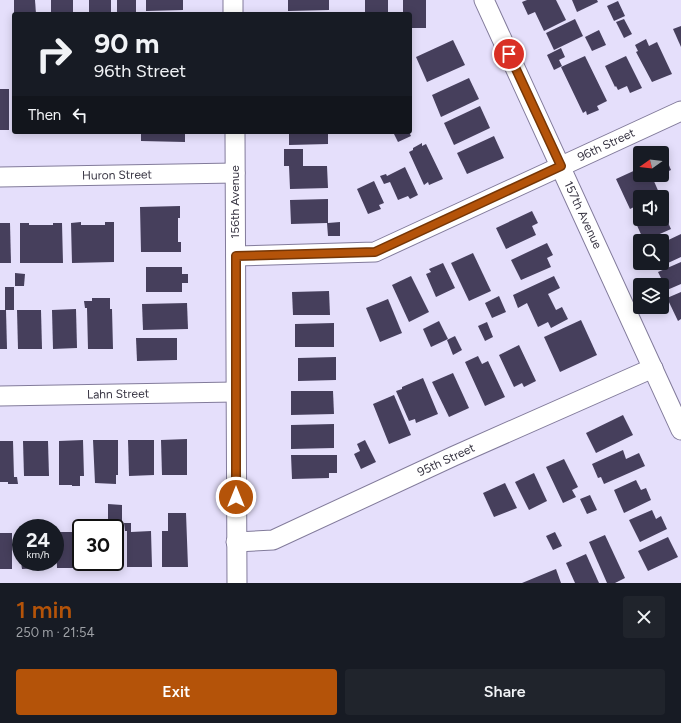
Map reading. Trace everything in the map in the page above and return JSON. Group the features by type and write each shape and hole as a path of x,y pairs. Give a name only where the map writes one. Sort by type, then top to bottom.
{"street":[{"path":"233,0 233,12"},
{"name":"157th Avenue","path":"484,0 681,430"},
{"name":"96th Street","path":"236,256 375,252 681,111"},
{"name":"156th Avenue","path":"235,134 237,583"},
{"name":"Huron Street","path":"0,177 235,173"},
{"name":"95th Street","path":"236,542 273,540 454,456 653,368"},
{"name":"Lahn Street","path":"0,396 235,392"}],"building":[{"path":"14,0 35,0 36,12 14,12"},
{"path":"51,0 73,0 73,12 51,12"},
{"path":"89,0 111,0 111,12 89,12"},
{"path":"117,0 136,0 136,12 117,12"},
{"path":"146,0 183,0 183,10 146,11"},
{"path":"288,0 329,0 329,10 288,11"},
{"path":"365,0 388,0 388,12 365,12"},
{"path":"403,0 426,0 426,28 412,28 412,12 403,12"},
{"path":"527,0 556,0 566,20 544,31 535,12 528,15 522,2"},
{"path":"572,0 597,0 598,2 577,12"},
{"path":"618,1 625,16 614,21 607,6"},
{"path":"575,19 583,36 554,50 546,33"},
{"path":"624,19 632,34 624,38 616,22"},
{"path":"681,26 681,47 673,29"},
{"path":"599,30 606,45 592,51 585,37"},
{"path":"646,39 649,46 657,42 672,74 652,82 636,52 638,51 635,45"},
{"path":"453,40 465,65 427,82 416,57"},
{"path":"561,48 565,57 559,60 562,66 554,70 547,55"},
{"path":"585,56 607,101 597,106 599,110 587,115 586,111 583,113 561,67"},
{"path":"626,56 642,88 630,93 627,86 618,90 616,86 615,87 605,66"},
{"path":"469,78 479,99 441,117 432,95"},
{"path":"0,89 9,89 9,130 0,130"},
{"path":"480,106 490,128 454,145 444,123"},
{"path":"141,134 185,134 185,142 141,141"},
{"path":"289,134 328,134 328,144 289,145"},
{"path":"394,134 410,134 411,136 398,142"},
{"path":"494,136 504,158 467,174 457,153"},
{"path":"422,143 422,146 426,144 443,179 429,185 428,182 424,185 409,152"},
{"path":"284,149 303,149 303,166 327,166 328,188 290,189 289,166 284,166"},
{"path":"405,167 418,195 410,199 408,196 398,200 390,182 384,184 380,176 386,174 387,176"},
{"path":"633,171 633,182 654,182 658,190 633,190 633,208 630,209 616,179"},
{"path":"374,181 384,203 379,205 381,209 368,214 357,189"},
{"path":"328,199 328,223 340,222 340,236 328,236 327,223 291,224 290,200"},
{"path":"180,206 180,218 178,218 178,242 181,242 181,252 141,252 140,207"},
{"path":"532,211 538,223 532,226 536,235 506,249 496,228"},
{"path":"81,222 81,225 105,225 105,222 114,222 114,262 72,263 71,223"},
{"path":"0,223 10,223 11,263 0,263"},
{"path":"20,223 29,223 29,225 53,225 53,223 62,223 63,263 20,263"},
{"path":"669,225 671,229 660,234 641,234 637,226 669,226"},
{"path":"681,234 681,257 669,262 669,240"},
{"path":"547,243 553,255 547,258 551,267 521,280 511,260"},
{"path":"473,253 491,291 469,301 451,263"},
{"path":"681,262 681,284 669,289 669,278 661,278 658,272 669,270 669,267"},
{"path":"443,263 455,288 436,297 426,274 431,272 429,269"},
{"path":"146,267 182,267 182,274 188,274 188,283 182,283 182,292 146,292"},
{"path":"15,273 25,274 24,286 15,286"},
{"path":"411,276 429,312 409,322 392,285"},
{"path":"554,276 560,288 548,294 556,310 562,307 568,319 551,328 548,322 538,327 527,303 518,308 513,295"},
{"path":"5,287 14,287 14,310 5,310"},
{"path":"329,291 330,315 293,315 292,292"},
{"path":"681,292 681,319 678,321 669,302 669,297"},
{"path":"499,296 506,312 492,318 485,303"},
{"path":"92,298 110,298 110,309 112,309 113,349 88,349 87,308 85,308 84,301 92,301"},
{"path":"388,299 402,333 380,342 366,308"},
{"path":"187,303 188,329 143,330 142,304"},
{"path":"76,309 77,348 53,349 52,310"},
{"path":"0,310 6,310 7,349 0,349"},
{"path":"17,310 41,310 42,349 18,349"},
{"path":"581,320 597,355 560,372 544,337"},
{"path":"439,321 448,339 431,347 423,329"},
{"path":"487,322 493,337 485,341 478,326"},
{"path":"334,323 334,347 295,347 295,324"},
{"path":"455,336 462,350 453,355 447,340"},
{"path":"136,338 177,338 177,360 137,361"},
{"path":"519,345 536,381 524,387 522,383 514,387 499,355"},
{"path":"478,356 482,364 488,361 505,397 485,406 465,362"},
{"path":"336,357 336,380 298,381 298,358"},
{"path":"453,373 469,408 449,417 432,382"},
{"path":"423,378 438,414 416,423 415,419 409,421 396,391"},
{"path":"291,391 333,391 334,414 291,415"},
{"path":"394,395 411,435 389,444 373,404"},
{"path":"623,415 633,435 596,453 586,433"},
{"path":"334,424 334,448 291,449 291,425"},
{"path":"187,439 187,475 162,475 161,440"},
{"path":"83,440 84,476 80,476 80,486 59,485 59,441"},
{"path":"93,440 118,440 118,475 116,475 116,484 95,483"},
{"path":"128,440 154,440 154,475 129,476"},
{"path":"365,440 376,462 361,469 354,454 360,451 357,444"},
{"path":"0,441 13,441 14,477 17,477 18,484 0,482"},
{"path":"23,441 48,441 49,476 24,476"},
{"path":"623,450 626,459 639,453 645,466 604,484 601,477 598,478 592,464"},
{"path":"291,455 337,455 337,473 329,473 329,478 292,479"},
{"path":"564,459 578,487 572,490 576,497 563,503 546,467"},
{"path":"534,473 547,501 529,510 515,482"},
{"path":"636,480 641,490 646,488 651,500 624,513 614,490"},
{"path":"505,483 517,508 494,517 483,493"},
{"path":"590,495 597,510 587,514 580,499"},
{"path":"108,504 122,505 122,519 108,519"},
{"path":"652,510 656,519 661,516 667,529 640,542 629,520"},
{"path":"168,513 186,513 188,567 162,567 162,531 168,531"},
{"path":"124,523 131,523 131,532 151,531 152,567 127,567 127,531 125,531"},
{"path":"64,532 72,532 72,568 64,568"},
{"path":"555,532 562,546 553,550 546,536"},
{"path":"0,533 12,533 12,569 0,569"},
{"path":"605,535 625,578 615,583 607,583 589,542"},
{"path":"668,537 678,557 648,571 638,551"},
{"path":"586,554 599,583 575,583 566,563"},
{"path":"556,569 561,583 522,583"}],"route":[{"path":"236,497 236,256 375,252 561,166 509,54"}]}
